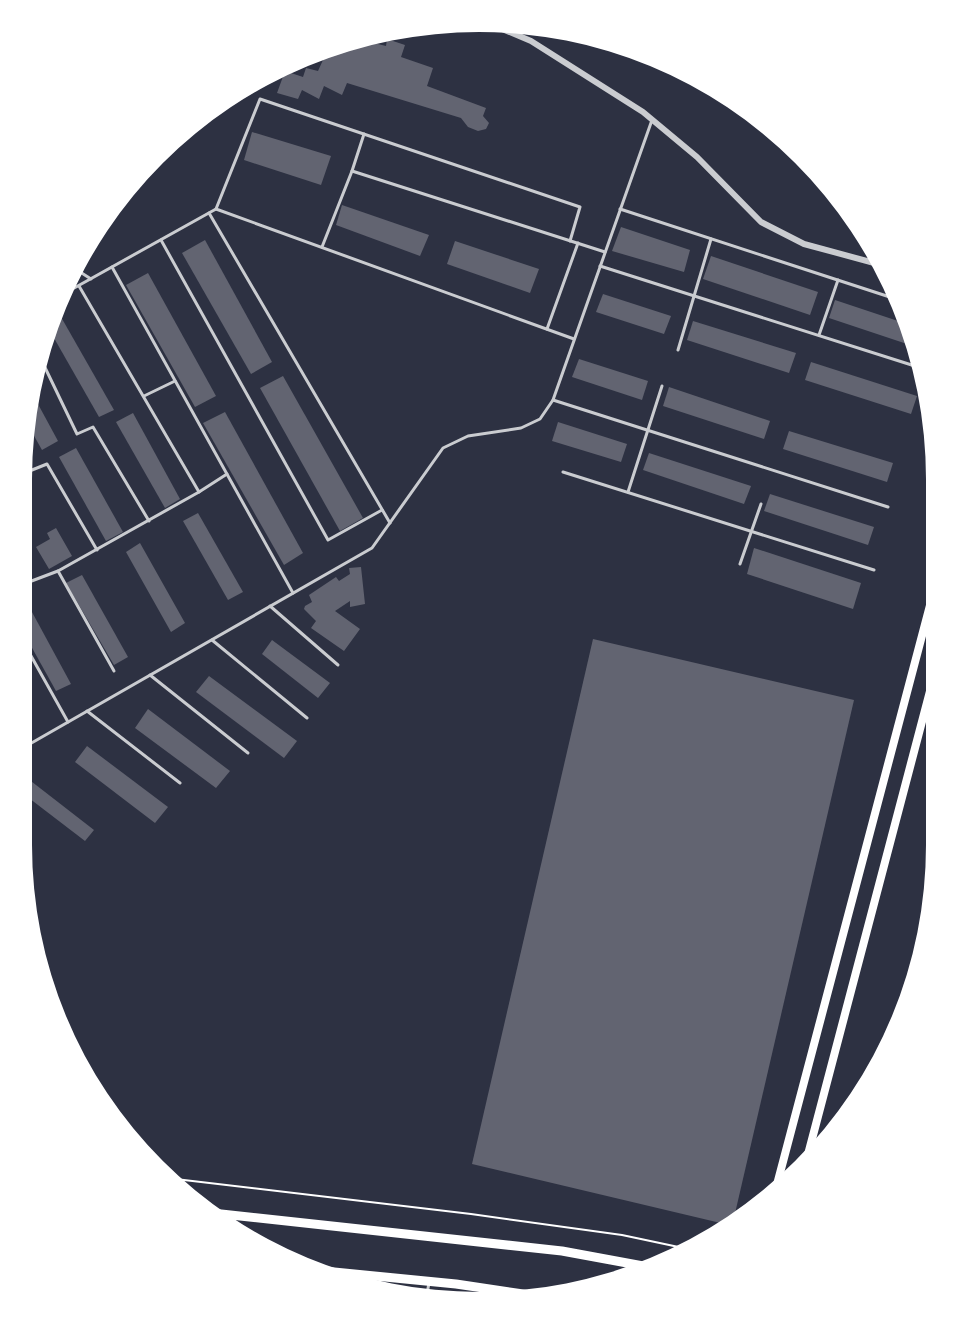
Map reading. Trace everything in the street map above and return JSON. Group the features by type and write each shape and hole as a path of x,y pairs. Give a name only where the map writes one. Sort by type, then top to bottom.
{"highway":[{"path":"227,1215 562,1251 634,1264"},
{"path":"347,1272 508,1292"}],"main road":[{"path":"779,1176 926,620"},
{"path":"810,1145 926,706"}],"street":[{"path":"510,32 531,41 652,120 697,157 761,222 804,244 869,262"}],"lane":[{"path":"75,288 216,209 260,99 580,207 570,241"},
{"path":"32,743 372,548 442,448 468,436 521,428 540,419 553,400 652,120"},
{"path":"322,248 364,134"},
{"path":"352,171 605,252"},
{"path":"216,209 574,339"},
{"path":"620,209 886,296"},
{"path":"209,213 390,523"},
{"path":"678,350 711,238"},
{"path":"161,240 328,540 382,510"},
{"path":"547,330 578,243"},
{"path":"600,266 910,365"},
{"path":"112,267 293,593"},
{"path":"82,273 91,279"},
{"path":"819,336 838,280"},
{"path":"79,286 200,492"},
{"path":"46,368 78,434 93,427 149,520"},
{"path":"143,396 175,381"},
{"path":"628,492 662,386"},
{"path":"553,400 888,507"},
{"path":"32,470 47,464 97,550"},
{"path":"563,472 874,570"},
{"path":"32,581 58,571 97,550 200,492 227,474"},
{"path":"740,564 761,504"},
{"path":"58,571 114,671"},
{"path":"270,606 338,665"},
{"path":"212,640 307,718"},
{"path":"32,658 68,722"},
{"path":"150,675 248,753"},
{"path":"87,711 180,783"},
{"path":"428,1290 429,1281"}],"path":[{"path":"182,1180 610,1233 675,1246"}],"building":[{"path":"390,40 405,45 401,57 433,68 427,86 486,108 483,116 489,123 486,129 478,131 468,127 461,118 347,83 342,95 324,86 319,99 302,90 298,99 277,93 283,77 291,73 303,77 306,68 318,71 323,60 376,44 386,46 387,41"},
{"path":"252,132 331,156 321,185 244,160"},
{"path":"342,205 429,235 420,256 336,225"},
{"path":"621,227 690,250 684,272 612,251"},
{"path":"205,240 272,362 251,374 182,253"},
{"path":"455,241 539,269 530,293 447,264"},
{"path":"711,256 818,292 810,315 703,279"},
{"path":"148,273 216,396 195,407 126,285"},
{"path":"603,294 671,316 664,334 596,312"},
{"path":"835,300 896,320 904,343 829,318"},
{"path":"62,318 114,410 99,417 54,338"},
{"path":"693,321 796,353 789,373 687,340"},
{"path":"579,359 648,381 642,400 572,377"},
{"path":"811,362 917,396 911,414 805,380"},
{"path":"283,376 363,518 340,531 260,388"},
{"path":"669,387 770,421 764,439 663,406"},
{"path":"38,404 58,441 42,450 33,435"},
{"path":"225,412 303,553 284,565 203,423"},
{"path":"133,413 180,499 165,508 116,422"},
{"path":"558,422 627,444 621,462 552,441"},
{"path":"789,431 893,463 887,482 783,449"},
{"path":"76,448 123,532 106,541 59,457"},
{"path":"649,453 751,486 744,504 643,470"},
{"path":"770,494 874,527 868,545 764,511"},
{"path":"198,513 243,592 228,600 183,521"},
{"path":"56,528 72,556 49,569 36,547 50,539 47,533"},
{"path":"140,543 185,623 171,632 126,552"},
{"path":"754,548 861,583 853,609 747,574"},
{"path":"361,567 365,604 350,607 350,601 335,611 360,629 344,651 311,628 316,621 304,609 312,602 309,595 336,577 339,581 350,574 349,568"},
{"path":"82,575 128,657 114,665 66,583"},
{"path":"32,612 71,684 56,691 32,648"},
{"path":"593,639 854,700 736,1211 718,1222 472,1164"},
{"path":"272,640 330,683 318,698 262,654"},
{"path":"209,676 297,741 284,758 196,692"},
{"path":"148,709 230,771 216,788 135,728"},
{"path":"87,746 168,807 155,823 75,762"},
{"path":"32,782 94,830 85,841 32,800"}]}
